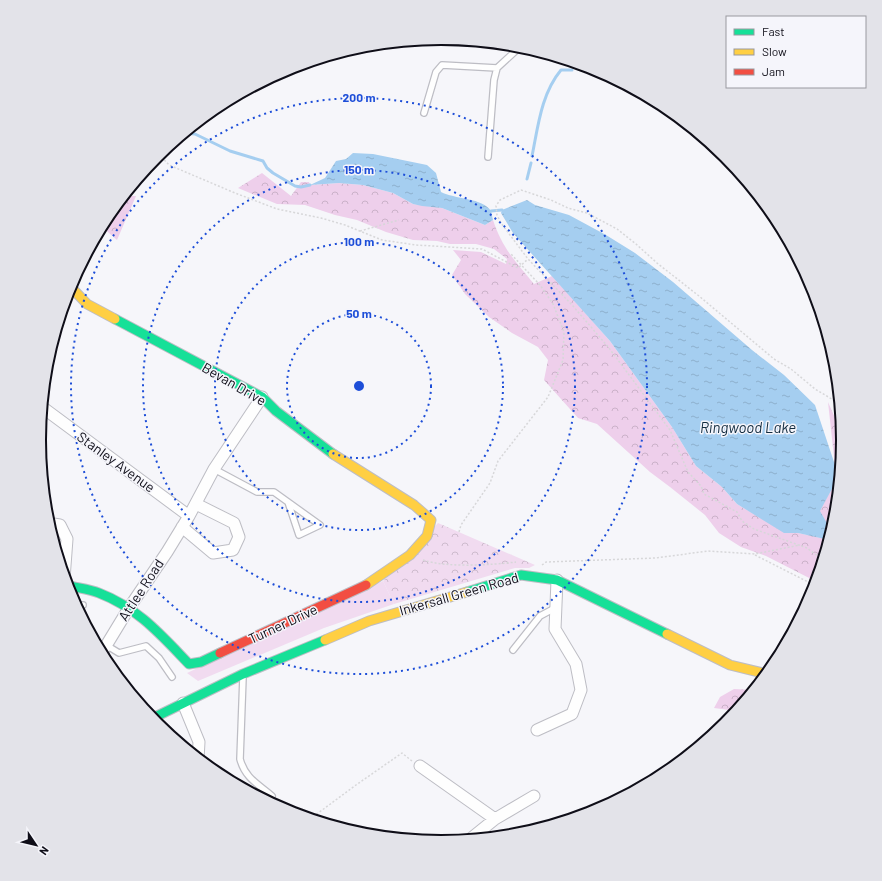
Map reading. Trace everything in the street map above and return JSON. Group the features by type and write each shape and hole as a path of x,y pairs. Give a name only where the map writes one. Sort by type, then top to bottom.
{"street":[{"name":"Bevan Drive","path":"75,291 87,304 262,397 276,411 339,459 414,505 431,520"},
{"name":"Attlee Road","path":"104,648 189,516 214,469 262,397"},
{"name":"Stanley Avenue","path":"47,410 189,516"},
{"path":"182,527 213,553 233,550 239,537 234,523 196,504"},
{"name":"Turner Drive","path":"129,608 152,625 189,664 201,662 370,583 410,555 427,536 431,520"},
{"path":"54,524 60,525 68,539 65,566"},
{"name":"Inkersall Green Road","path":"157,715 242,674 368,621 521,575 557,580 730,665 761,672"},
{"path":"538,730 572,714 581,690 576,664 555,629 557,580"},
{"path":"74,587 99,593 129,608"},
{"path":"183,703 199,742 198,753"},
{"path":"420,766 495,819"},
{"path":"476,834 495,819 534,796"}],"lane":[{"path":"488,157 494,80 497,68 514,52"},
{"path":"424,113 436,72 442,65 497,68"},
{"path":"214,469 257,492 274,492 288,502 301,512 320,525 299,535 288,502"},
{"path":"513,650 540,616 556,608"},
{"path":"105,649 119,653 146,646 160,658 172,677"},
{"path":"242,674 240,759 243,769 250,778 272,796"}],"path":[{"path":"163,159 169,165 277,209 321,218 382,240 416,245 482,249 518,268 528,259"},
{"path":"819,557 807,548 754,529 742,521 737,512 704,494 701,486 688,472 670,430 609,348 573,306 528,259 500,223 496,206 500,200 521,190 551,200 568,208 587,213 617,229 774,359 791,369 816,389 834,401"},
{"path":"360,231 399,220"},
{"path":"459,532 461,525 490,483 498,461 548,397 563,360 564,332 553,304 540,285 511,254"},
{"path":"535,576 532,572 546,562 656,558 708,551 755,554 800,545"},
{"path":"755,554 810,583"},
{"path":"410,555 425,561 451,564 492,564 518,562"},
{"path":"315,815 402,753 420,766"}],"green space":[{"path":"182,141 182,143 168,155"},
{"path":"262,173 291,196 301,182 309,182 310,185 339,183 363,185 393,193 413,204 442,208 485,225 493,220 505,247 534,284 552,276 610,341 672,427 696,466 722,487 737,504 784,532 798,533 824,539 811,579 766,556 741,547 719,533 705,515 650,472 597,424 578,418 544,380 548,360 538,347 512,333 489,317 465,294 452,275 461,260 453,250 481,252 506,264 507,259 494,249 476,244 450,244 437,241 413,240 386,232 357,220 335,215 305,205 277,204 238,188"},
{"path":"130,196 136,196 117,240 106,230"},
{"path":"828,402 836,420 836,466 833,492 827,525 819,511 833,487 835,466"},
{"path":"438,523 535,565 529,568 515,568 394,604 383,581"},
{"path":"383,581 394,604 324,628 198,681 187,673"},
{"path":"734,689 748,690 730,710 714,708 720,697"}],"water":[{"path":"353,153 373,154 427,165 436,173 441,192 482,204 491,211 493,220 485,225 442,208 413,204 393,193 363,185 339,183 310,185 325,178 336,161 346,159"},
{"name":"Ringwood Lake","path":"527,200 535,205 569,215 635,253 673,282 752,350 784,375 815,405 835,465 833,487 820,511 828,524 824,539 798,533 784,533 737,504 722,487 696,466 672,427 610,341 513,233 501,213 502,210"}],"waterway":[{"path":"532,156 541,111 549,89 561,70 572,70"},
{"path":"192,134 230,151 263,161 267,168 273,173 295,186 301,187 310,185"},
{"path":"527,179 531,163"},
{"path":"491,211 502,210"}],"traffic: fast":[{"path":"115,319 262,397 276,411 333,454"},
{"path":"467,592 521,575 557,580 667,634"},
{"path":"74,587 91,590 126,606 148,623 189,664 201,662 220,653"},
{"path":"157,716 243,674 325,640"}],"traffic: slow":[{"path":"75,291 87,304 115,319"},
{"path":"333,454 414,505 431,520 427,536 410,555 366,585"},
{"path":"325,640 369,621 467,592"},
{"path":"667,634 730,665 761,673"}],"traffic: jam":[{"path":"220,653 366,585"}]}
